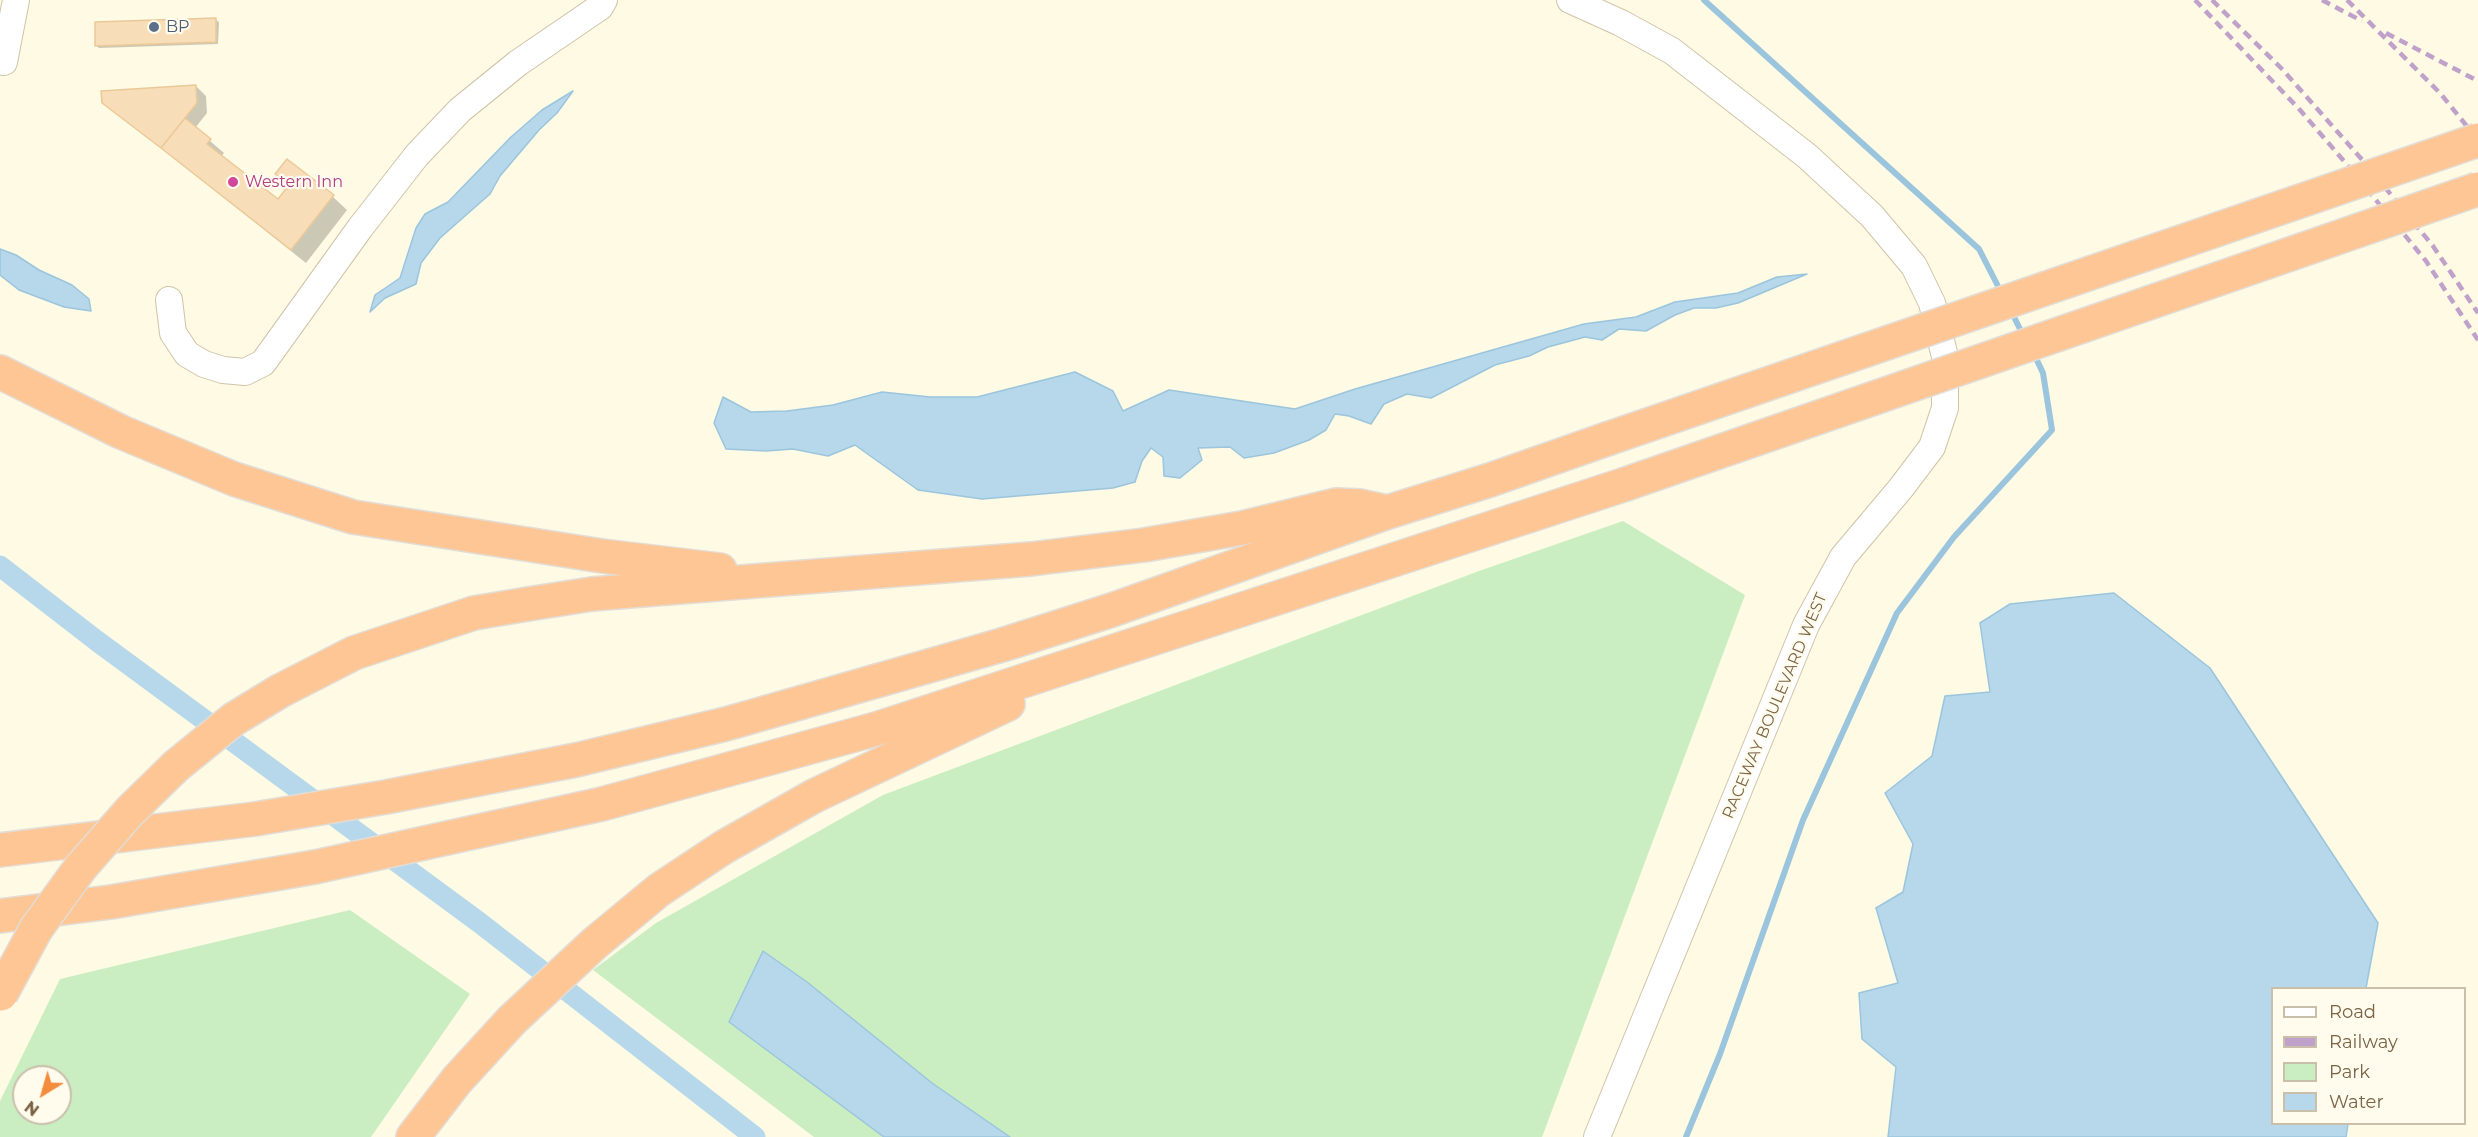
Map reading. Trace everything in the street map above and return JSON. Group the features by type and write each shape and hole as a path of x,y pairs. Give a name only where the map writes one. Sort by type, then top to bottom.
{"highway":[{"path":"0,850 255,819 386,797 576,760 726,724 881,680 1112,610 1388,512 1490,480 2478,140"},
{"path":"0,916 111,902 315,867 602,804 876,729 1623,485 2478,189"},
{"path":"0,372 121,432 234,479 353,517 602,556 799,578"},
{"path":"0,995 36,929 81,867 130,811 176,766 234,719 301,679 354,653 474,613 592,594 1031,559 1144,545 1242,528 1336,506 1360,506 1388,512"},
{"path":"412,1137 457,1080 512,1020 595,943 659,890 724,847 814,796 1009,703 1053,671"}],"street":[{"path":"4,62 15,0"},
{"path":"169,300 173,333 187,354 204,364 223,370 245,372 263,363 360,228 417,155 460,110 518,63 600,7 604,0"},
{"name":"RACEWAY BOULEVARD WEST","path":"1570,0 1621,23 1672,51 1807,156 1872,216 1914,266 1932,303 1945,357 1945,408 1932,447 1843,557 1806,625 1597,1137"}],"green space":[{"path":"1623,521 1745,595 1542,1137 814,1137 593,970 656,923 883,795 1479,571"},
{"path":"350,910 470,994 371,1137 0,1137 0,1101 12,1077 12,1125 72,1125 72,1065 18,1065 60,979"}],"water":[{"path":"573,91 557,113 539,130 500,176 490,194 440,238 421,263 416,284 385,298 370,312 375,295 400,278 416,228 425,214 448,202 511,137 542,110"},
{"path":"0,249 72,285 89,299 91,311 64,307 19,290 0,275"},
{"path":"1807,274 1738,303 1716,308 1694,308 1675,315 1646,331 1619,329 1602,340 1585,337 1548,347 1529,356 1495,365 1431,398 1407,394 1384,404 1371,424 1349,416 1335,414 1326,430 1309,440 1274,453 1244,458 1230,447 1198,448 1202,460 1180,478 1164,476 1163,457 1151,448 1142,461 1135,482 1113,488 982,499 918,490 855,445 828,456 793,449 766,451 726,449 714,423 723,397 751,412 787,411 833,405 882,392 930,397 977,397 1075,372 1113,391 1123,411 1169,390 1295,409 1355,389 1584,324 1636,317 1675,302 1738,293 1777,277"},
{"path":"2114,593 2210,668 2378,923 2366,987 2271,987 2271,1125 2348,1125 2346,1137 1888,1137 1896,1067 1862,1039 1859,993 1898,983 1876,908 1903,892 1913,844 1885,793 1932,756 1945,696 1990,692 1980,623 2010,604"},
{"path":"763,951 807,982 932,1083 1010,1137 884,1137 729,1022"}],"building":[{"path":"216,18 216,42 95,46 95,22"},
{"path":"196,85 197,103 161,148 102,103 101,91"},
{"path":"185,118 211,139 207,144 278,199 289,185 275,174 287,159 334,195 291,250 161,148"}],"waterway":[{"path":"1704,0 1979,249 2001,292"},
{"path":"2010,309 2023,335"},
{"path":"1686,1137 1720,1054 1803,820 1897,613 1954,537 2052,430 2043,373 2034,354"},
{"path":"0,566 97,641 480,923 755,1137"}],"railway":[{"path":"2195,0 2300,110 2343,160 2426,261 2478,340"},
{"path":"2212,0 2282,69 2365,163 2433,246 2478,313"},
{"path":"2322,0 2362,21"},
{"path":"2347,0 2440,93 2478,140"},
{"path":"2386,33 2478,81"}],"place":[{"name":"BP","path":"154,27"},
{"name":"Western Inn","path":"233,182"}]}
